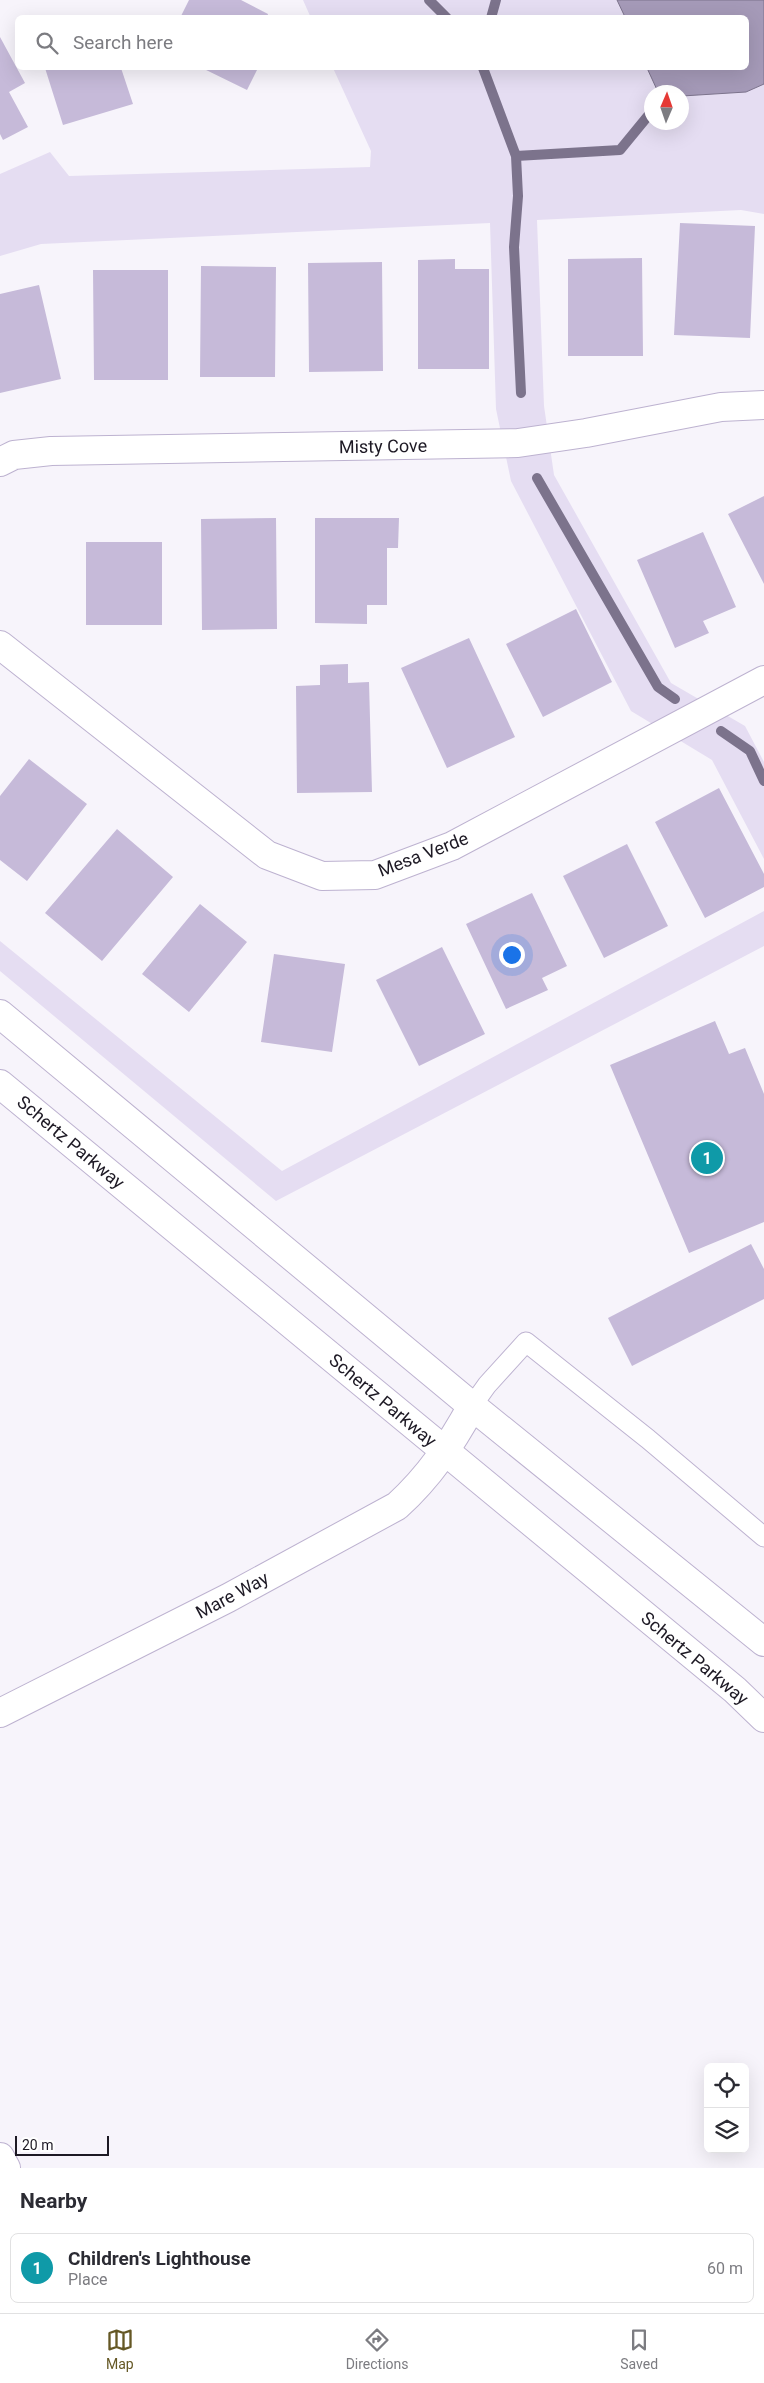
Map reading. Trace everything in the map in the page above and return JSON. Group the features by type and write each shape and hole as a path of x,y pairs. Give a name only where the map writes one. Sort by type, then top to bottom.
{"street":[{"name":"Misty Cove","path":"0,462 14,455 50,451 518,443 586,434 721,407 764,405"},
{"name":"Mesa Verde","path":"0,645 267,855 322,876 375,874 452,846 764,680"},
{"path":"0,1014 472,1406 764,1642"},
{"name":"Schertz Parkway","path":"0,1084 735,1690 764,1718"},
{"name":"Mare Way","path":"0,1713 228,1598 397,1506 412,1492 446,1452 472,1406"},
{"path":"0,2157 6,2168"}],"lane":[{"path":"472,1406 487,1385 526,1342 648,1439 764,1537"}],"shaded area":[{"path":"303,0 764,0 764,214 741,210 537,220 544,406 554,475 671,683 745,726 764,762 764,859 712,760 631,711 511,481 496,409 490,223 41,244 0,256 0,174 50,152 69,176 370,167 371,151 334,70 749,70 749,15 310,15"},
{"path":"617,0 764,0 764,84 746,92 689,96 689,85 655,85 648,70 749,70 749,15 624,15"},
{"path":"764,911 764,946 276,1201 0,971 0,941 282,1171"}],"building":[{"path":"189,0 241,0 268,14 268,15 182,15"},
{"path":"0,37 15,65 15,70 18,70 25,83 9,92 28,127 3,140 0,134"},
{"path":"46,70 122,70 133,104 63,125"},
{"path":"206,70 257,70 247,90"},
{"path":"680,223 755,226 750,338 674,335"},
{"path":"642,258 643,356 568,356 568,259"},
{"path":"455,259 455,269 489,269 489,369 418,369 418,260"},
{"path":"382,262 383,371 309,372 308,263"},
{"path":"201,266 276,267 275,377 200,377"},
{"path":"93,270 168,270 168,380 94,380"},
{"path":"39,285 61,379 0,393 0,294"},
{"path":"764,496 764,584 728,514"},
{"path":"276,518 277,629 202,630 201,519"},
{"path":"315,518 399,518 398,548 387,548 387,605 367,605 367,624 315,623"},
{"path":"703,532 736,607 703,621 709,633 675,648 637,560"},
{"path":"86,542 162,542 162,625 86,625"},
{"path":"576,609 612,682 543,717 506,644"},
{"path":"469,638 515,737 447,768 401,668"},
{"path":"348,664 348,683 369,682 372,792 297,793 296,686 320,685 320,665"},
{"path":"29,759 87,804 27,881 0,860 0,796"},
{"path":"719,788 764,874 764,887 705,918 655,822"},
{"path":"117,829 173,877 102,961 45,913"},
{"path":"627,844 668,926 604,958 563,876"},
{"path":"532,893 567,966 542,978 548,990 506,1009 466,924"},
{"path":"200,904 247,942 189,1012 142,974"},
{"path":"442,947 485,1034 419,1066 376,980"},
{"path":"274,954 345,964 332,1052 261,1042"},
{"path":"715,1021 729,1054 745,1048 764,1094 764,1222 689,1253 610,1065"},
{"path":"751,1244 764,1269 764,1299 632,1366 608,1318"}],"waterway":[{"path":"429,0 444,15"},
{"path":"492,15 496,0"},
{"path":"484,70 516,156 518,196 514,247 521,393"},
{"path":"516,156 620,150 644,121"},
{"path":"537,478 658,687 675,699"},
{"path":"721,731 750,751 764,781"}],"place":[{"name":"Children's Lighthouse","path":"707,1158"}]}
